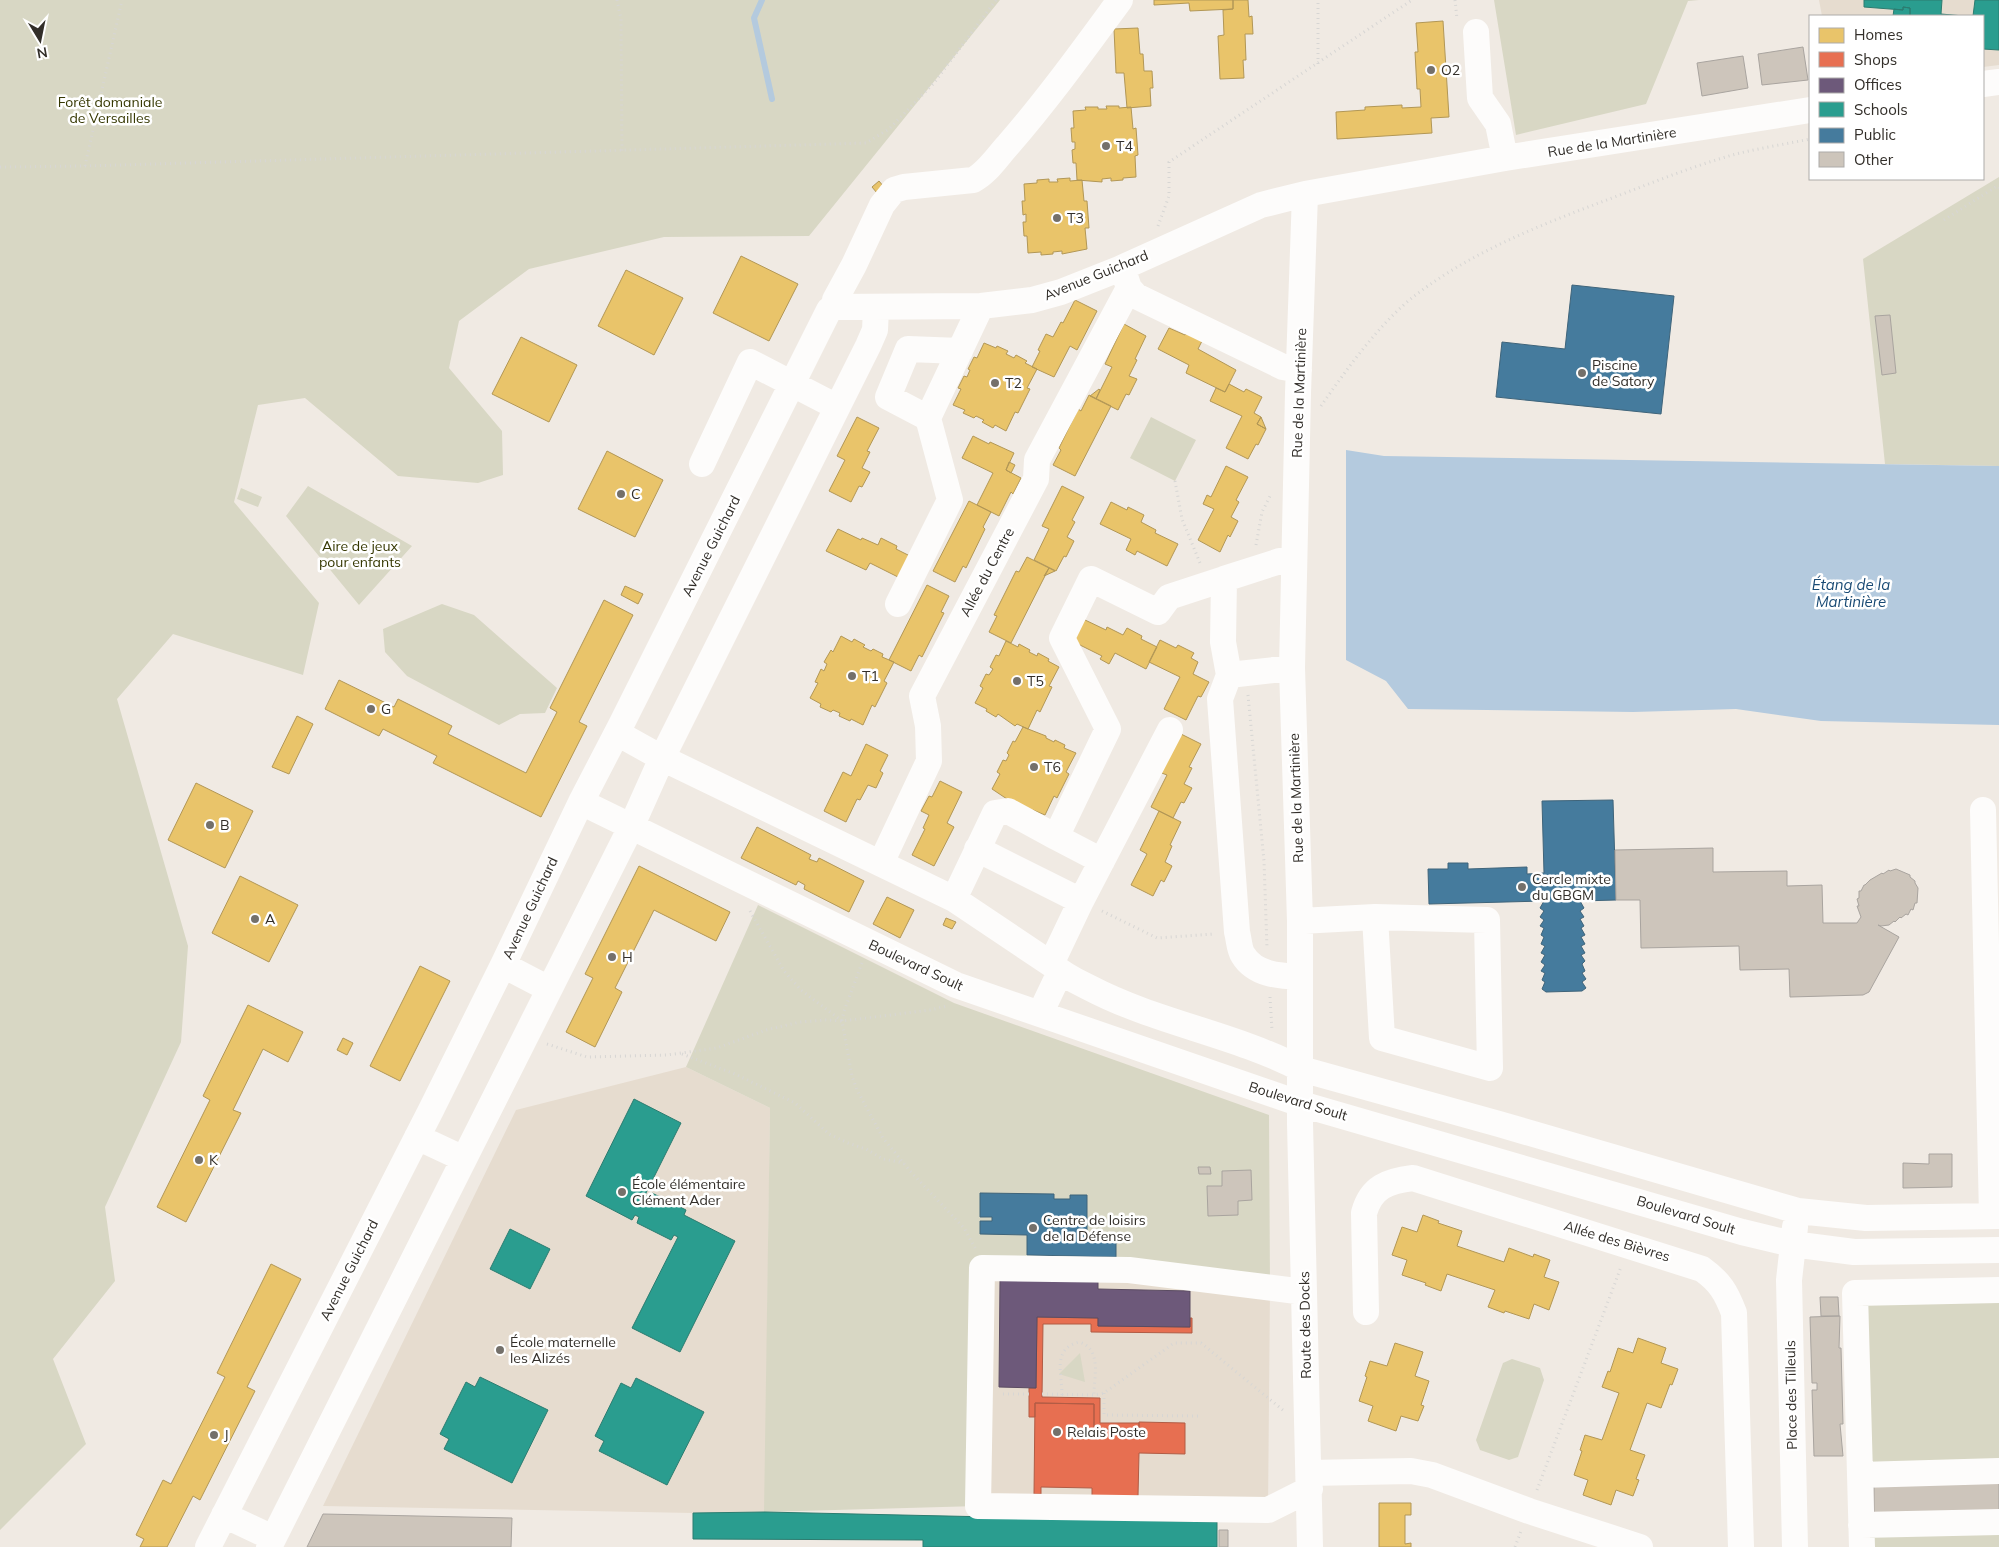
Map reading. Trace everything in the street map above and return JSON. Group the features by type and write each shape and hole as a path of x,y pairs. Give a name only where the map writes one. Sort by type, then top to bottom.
{"street":[{"path":"834,307 835,300 854,265 882,205 894,190 904,187 973,180 981,176 1070,68 1120,0"},
{"path":"1476,32 1480,98 1498,124 1505,158"},
{"path":"1984,84 1999,82"},
{"name":"Rue de la Martinière","path":"1301,1104 1300,921 1292,668 1305,194 1505,158 1809,110"},
{"name":"Avenue Guichard","path":"208,1547 417,1137 503,965 581,802 829,310 834,307 981,306 1032,300 1125,278 1148,255 1261,205 1305,194"},
{"path":"1125,278 1136,296 1283,367 1299,370"},
{"name":"Allée du Centre","path":"881,863 929,761 928,726 922,696 1036,479 1037,460 1125,278"},
{"path":"898,604 950,500 928,418 981,306"},
{"path":"224,1515 271,1542 632,825 662,758 875,330 876,308"},
{"path":"928,418 888,398 908,349 960,351"},
{"path":"702,464 750,362 837,407"},
{"path":"1056,837 1108,729 1062,638 1092,579 1158,612 1169,597 1280,561 1294,560"},
{"path":"1216,581 1223,642 1237,674"},
{"path":"1292,668 1237,674 1220,699 1237,932 1242,955 1256,969 1275,976 1300,977"},
{"path":"1040,1014 1081,901 1170,730"},
{"path":"617,733 662,758 954,899 1056,968 1118,1003 1273,1054 1301,1069 1499,1124 1798,1211 1866,1218 1993,1216"},
{"name":"Boulevard Soult","path":"581,802 632,825 956,985 1301,1104 1742,1232 1792,1244 1855,1252 1993,1250"},
{"path":"1983,810 1995,1125 1993,1250"},
{"path":"954,899 995,813 1008,811 1102,862"},
{"path":"977,849 1081,901"},
{"path":"1300,921 1375,917 1487,920 1490,1068 1382,1038 1375,917"},
{"path":"503,965 549,989"},
{"name":"Route des Docks","path":"1301,1104 1310,1547"},
{"path":"417,1137 464,1159"},
{"name":"Allée des Bièvres","path":"1366,1312 1364,1213 1368,1199 1378,1189 1395,1180 1413,1178 1629,1246 1680,1260 1702,1269 1716,1280 1728,1297 1734,1313 1741,1547"},
{"name":"Place des Tilleuls","path":"1795,1547 1789,1280 1792,1244 1798,1211"},
{"path":"1304,1292 1129,1270 982,1268 978,1506 1268,1510 1309,1481 1411,1471 1432,1475 1529,1511 1640,1547"},
{"path":"1999,1290 1855,1293 1862,1536 1999,1522"},
{"path":"1860,1475 1999,1471"}],"path":[{"path":"85,166 122,0"},
{"path":"617,0 620,18 622,152"},
{"path":"0,167 622,152 866,143 888,129 934,83 996,0"},
{"path":"1318,0 1318,64"},
{"path":"1148,255 1169,196 1169,162 1412,0"},
{"path":"1318,409 1382,328 1415,295 1455,267 1490,248 1560,218 1689,170 1736,154 1809,139"},
{"path":"1944,220 1998,186 1999,188"},
{"path":"1175,481 1182,519 1216,581"},
{"path":"1251,570 1262,512 1275,487"},
{"path":"1237,674 1264,862 1272,1038"},
{"path":"740,880 748,907 784,971 801,990 842,1021"},
{"path":"1081,901 1157,938 1237,932"},
{"path":"870,944 844,1011 842,1021 852,1076 857,1090 882,1138 964,1228 978,1254 982,1268"},
{"path":"526,1036 587,1057 619,1058 679,1053 717,1048 766,1030 800,1022 842,1021 943,1008 978,993"},
{"path":"679,1053 764,1087 795,1103 829,1134 882,1158 904,1163"},
{"path":"1515,1547 1629,1246"},
{"path":"1062,1395 1059,1374 1064,1350 1069,1345 1079,1342 1091,1348 1094,1354 1094,1395"},
{"path":"1042,1394 1094,1395 1104,1393 1174,1344 1201,1343 1307,1430"},
{"path":"1104,1393 1104,1415 1200,1416"}],"shaded area":[{"path":"1819,0 1999,0 1999,65 1984,67 1984,15 1822,15"},
{"path":"686,1067 770,1108 765,1512 693,1513 323,1506 516,1110"},
{"path":"982,1268 1270,1288 1268,1510 978,1506"}],"green space":[{"name":"Forêt domaniale de Versailles","path":"0,0 1000,0 809,236 664,237 529,269 459,321 449,368 502,431 503,475 478,483 398,476 305,398 258,405 234,502 319,603 303,675 173,634 117,699 188,946 181,1042 105,1207 115,1281 53,1359 86,1444 0,1530"},
{"path":"1494,0 1699,0 1688,1 1646,104 1516,135"},
{"path":"1999,177 1999,466 1885,464 1863,259"},
{"path":"1151,417 1196,440 1175,481 1130,458"},
{"name":"Aire de jeux pour enfants","path":"308,486 412,546 359,605 286,516"},
{"path":"241,488 262,497 258,507 237,499"},
{"path":"442,604 474,615 557,688 545,713 520,714 499,725 407,676 385,652 383,629"},
{"path":"758,905 954,1003 1269,1115 1270,1288 982,1268 978,1506 764,1512 770,1108 686,1067"},
{"path":"1999,1301 1999,1460 1867,1463 1863,1304"},
{"path":"1080,1353 1085,1382 1059,1374"},
{"path":"1512,1359 1540,1368 1544,1380 1518,1457 1509,1460 1480,1450 1476,1440 1503,1363"},
{"path":"1999,1530 1999,1547 1870,1547 1870,1534"}],"water":[{"name":"Étang de la Martinière","path":"1346,450 1384,456 1999,466 1999,725 1821,721 1736,709 1633,712 1408,709 1386,681 1346,660"}],"building: Homes":[{"path":"1154,0 1233,0 1233,9 1190,11 1189,3 1154,5"},
{"path":"1233,0 1248,0 1249,17 1252,16 1253,34 1245,34 1246,60 1243,60 1244,78 1220,79 1218,36 1224,35 1223,10 1233,9"},
{"name":"O2","path":"1443,21 1449,117 1431,118 1432,133 1337,139 1336,112 1365,110 1365,107 1402,105 1402,108 1421,107 1420,89 1417,89 1415,52 1418,52 1416,23"},
{"path":"1138,28 1140,54 1143,54 1144,71 1152,71 1153,88 1150,88 1151,106 1127,108 1124,73 1116,73 1114,29"},
{"name":"T4","path":"1106,106 1131,107 1133,129 1136,128 1138,155 1135,156 1136,177 1111,181 1111,178 1102,179 1102,182 1077,180 1076,163 1073,163 1072,150 1075,149 1075,142 1072,142 1071,128 1074,128 1073,111 1086,110 1085,107 1107,109"},
{"name":"T3","path":"1070,178 1070,181 1082,180 1084,201 1087,201 1089,228 1085,228 1087,249 1062,254 1062,251 1041,255 1041,252 1028,253 1027,236 1024,236 1023,222 1026,222 1026,214 1023,215 1022,201 1025,201 1024,184 1037,183 1037,180 1049,179 1049,182 1058,182 1057,179"},
{"path":"879,181 884,187 877,193 872,187"},
{"path":"741,256 798,284 769,341 713,313"},
{"path":"626,270 683,298 654,355 598,326"},
{"path":"1075,300 1097,311 1077,350 1070,346 1054,377 1032,367 1046,334 1053,337"},
{"path":"1124,324 1146,336 1129,376 1137,379 1129,395 1126,394 1118,410 1096,399 1112,367 1105,364"},
{"path":"1169,328 1185,335 1186,333 1202,341 1198,349 1236,370 1225,392 1186,373 1189,365 1158,349"},
{"path":"521,337 577,365 549,422 492,394"},
{"name":"T2","path":"984,343 1008,351 1006,354 1014,358 1016,355 1027,361 1025,363 1037,369 1027,388 1030,389 1018,413 1015,412 1006,431 995,425 993,428 982,422 984,420 963,413 965,410 953,405 961,389 958,388 964,376 967,377 970,370 968,369 974,357 977,358"},
{"path":"1229,384 1244,392 1246,389 1262,397 1254,413 1261,417 1257,424 1266,429 1248,459 1226,448 1242,416 1210,401 1216,388 1225,392"},
{"path":"1099,389 1096,399 1090,396"},
{"path":"1089,395 1111,406 1075,476 1053,465 1078,409 1081,411"},
{"path":"857,417 879,428 867,451 870,452 862,468 870,472 862,487 859,486 851,502 829,491 845,460 837,456"},
{"path":"1261,417 1266,429 1257,424"},
{"path":"973,436 1014,453 1006,470 1021,478 1013,494 1011,492 999,516 977,505 993,473 962,458"},
{"name":"C","path":"607,451 663,480 635,537 578,509"},
{"path":"1009,462 1015,465 1011,473 1006,470"},
{"path":"1226,466 1248,477 1236,500 1239,502 1231,517 1238,521 1230,537 1228,535 1220,552 1198,540 1214,509 1203,504 1207,495 1211,497"},
{"path":"1062,486 1084,497 1072,520 1075,522 1067,537 1074,541 1056,571 1034,560 1049,529 1042,526"},
{"path":"969,501 991,512 966,568 963,566 955,582 933,571"},
{"path":"1111,502 1127,510 1128,507 1144,515 1141,522 1156,530 1155,533 1178,544 1167,566 1137,551 1135,555 1126,550 1131,539 1100,524"},
{"path":"838,529 861,540 862,538 878,545 881,538 897,546 896,549 912,557 900,578 870,563 866,570 826,551"},
{"path":"1027,557 1049,568 1011,643 989,632 997,616 994,615 1016,571 1019,572"},
{"path":"1049,568 1055,571 1044,576"},
{"path":"927,585 949,596 941,612 944,613 922,657 919,655 911,671 889,660"},
{"path":"625,586 643,594 638,604 621,595"},
{"name":"G","path":"604,600 633,615 579,722 587,726 541,817 433,763 437,756 383,729 379,736 325,709 339,680 394,707 398,699 452,726 448,734 526,773 557,712 550,708"},
{"path":"1083,619 1106,630 1107,627 1123,635 1127,628 1142,636 1141,639 1157,647 1146,669 1115,653 1109,664 1100,659 1102,656 1072,641"},
{"name":"T1","path":"841,636 852,642 854,639 865,645 863,647 871,651 873,649 883,654 882,657 894,662 884,681 887,683 875,707 872,705 863,725 839,716 840,713 833,710 831,712 820,707 821,704 810,698 818,683 815,682 821,669 824,671 827,664 824,662 831,650 833,652"},
{"path":"1160,640 1176,648 1178,645 1194,653 1191,658 1198,662 1193,674 1209,682 1201,697 1198,696 1186,720 1164,709 1180,677 1149,662"},
{"name":"T5","path":"1006,641 1018,647 1019,644 1037,656 1038,653 1059,667 1049,686 1052,687 1040,712 1037,710 1028,729 1017,724 1015,726 998,714 996,717 986,711 987,709 975,703 983,688 980,686 986,674 989,675 993,669 990,667 996,655 999,656"},
{"path":"297,716 313,724 289,774 272,767"},
{"name":"T6","path":"1023,727 1046,736 1046,738 1054,742 1055,740 1065,745 1064,748 1076,753 1066,772 1069,774 1057,798 1054,796 1045,815 1033,810 1032,812 1013,803 992,789 1000,774 997,772 1003,760 1006,761 1009,755 1007,753 1013,741 1015,742"},
{"path":"1179,733 1201,744 1189,767 1192,768 1184,784 1192,788 1184,803 1181,802 1173,818 1151,807 1167,775 1159,772"},
{"path":"866,744 888,755 880,771 883,773 876,788 868,785 860,800 857,799 846,822 824,811 843,772 851,776"},
{"path":"940,781 962,792 947,823 954,827 934,866 912,855 925,829 923,828 929,815 921,811 929,796 932,797"},
{"name":"B","path":"196,783 253,811 225,868 168,840"},
{"path":"1159,811 1181,822 1170,845 1172,846 1165,862 1172,866 1164,882 1161,880 1153,896 1131,885 1147,854 1140,850"},
{"path":"757,827 811,855 809,859 817,862 819,858 864,881 849,912 804,889 805,885 798,881 796,885 741,858"},
{"name":"H","path":"639,866 730,912 716,941 654,910 615,988 622,992 595,1047 566,1032 593,978 585,974"},
{"name":"A","path":"240,876 298,905 269,962 212,933"},
{"path":"887,897 914,910 900,938 873,924"},
{"path":"946,918 956,922 952,929 943,925"},
{"path":"420,966 450,981 400,1081 370,1066"},
{"name":"K","path":"248,1005 303,1032 288,1062 263,1049 233,1110 241,1113 186,1222 157,1207 210,1100 203,1096"},
{"path":"343,1038 353,1043 347,1055 337,1050"},
{"path":"1423,1215 1439,1221 1438,1223 1462,1231 1457,1246 1504,1262 1509,1248 1533,1257 1534,1254 1550,1260 1544,1277 1559,1282 1549,1310 1534,1304 1529,1319 1488,1307 1495,1290 1447,1274 1441,1291 1425,1285 1426,1283 1402,1275 1407,1260 1392,1255 1402,1227 1417,1232"},
{"name":"J","path":"271,1264 301,1279 247,1387 255,1391 200,1500 193,1496 167,1547 140,1547 144,1539 136,1535 163,1480 171,1484 225,1377 217,1373"},
{"path":"1638,1338 1666,1348 1661,1363 1678,1369 1661,1408 1647,1403 1630,1450 1645,1455 1636,1479 1639,1480 1633,1496 1616,1490 1611,1505 1583,1495 1588,1480 1574,1475 1585,1435 1602,1440 1619,1393 1602,1387 1608,1371 1610,1372 1618,1348 1633,1353"},
{"path":"1395,1343 1423,1352 1415,1376 1429,1381 1421,1405 1424,1406 1418,1421 1401,1416 1396,1431 1368,1421 1373,1406 1359,1401 1370,1361 1387,1366"},
{"path":"1379,1503 1411,1503 1411,1515 1405,1515 1405,1544 1411,1543 1411,1547 1379,1547"}],"building: Shops":[{"path":"1037,1317 1098,1318 1098,1326 1190,1327 1190,1318 1192,1318 1192,1333 1091,1332 1091,1324 1043,1324 1042,1397 1100,1398 1100,1423 1139,1423 1139,1430 1094,1429 1094,1404 1035,1403 1035,1417 1029,1417 1029,1388 1036,1388"},
{"path":"1035,1403 1094,1404 1094,1429 1139,1430 1139,1422 1185,1423 1185,1454 1139,1453 1138,1496 1092,1496 1092,1488 1041,1487 1041,1494 1034,1494"}],"building: Offices":[{"path":"1000,1280 1098,1282 1098,1289 1190,1291 1190,1327 1098,1326 1098,1318 1037,1317 1036,1388 999,1387"}],"building: Schools":[{"path":"1864,0 1942,0 1941,14 1952,15 1910,15 1910,8 1903,7 1903,10 1864,7"},
{"path":"1975,0 1999,0 1999,50 1984,49 1984,15 1973,15"},
{"path":"1903,7 1910,8 1910,15 1893,15 1894,9 1903,10"},
{"path":"634,1099 681,1123 645,1195 649,1198 652,1193 686,1210 684,1215 735,1241 680,1352 632,1328 678,1237 674,1235 671,1240 637,1223 639,1217 635,1215 632,1220 586,1196"},
{"path":"510,1229 550,1249 530,1289 490,1269"},
{"path":"480,1377 548,1410 512,1483 444,1449 449,1439 440,1434 466,1382 475,1387"},
{"path":"636,1378 704,1412 667,1485 599,1451 604,1441 595,1436 621,1383 631,1388"},
{"path":"765,1512 1217,1522 1217,1547 923,1547 923,1540 693,1539 693,1513"}],"building: Public":[{"name":"Piscine de Satory","path":"1572,285 1674,296 1661,414 1496,397 1502,342 1565,349"},
{"name":"Cercle mixte du GBGM","path":"1613,800 1616,900 1580,901 1584,908 1580,911 1584,917 1580,919 1584,926 1581,928 1585,935 1581,937 1585,944 1581,946 1585,953 1581,955 1585,961 1582,964 1585,971 1582,973 1586,979 1582,982 1586,988 1582,991 1546,992 1542,989 1545,982 1542,980 1545,973 1541,971 1545,965 1541,962 1545,955 1541,953 1545,946 1541,944 1544,937 1541,935 1544,928 1540,926 1544,920 1540,917 1544,911 1540,908 1544,901 1429,904 1428,869 1448,869 1448,863 1468,863 1468,869 1527,867 1527,874 1544,873 1542,801"},
{"name":"Centre de loisirs de la Défense","path":"980,1193 1054,1194 1054,1199 1070,1199 1070,1195 1087,1195 1087,1235 1116,1236 1116,1257 1027,1255 1027,1235 980,1234 980,1221 992,1221 992,1217 980,1217"}],"building: Other":[{"path":"1803,47 1808,80 1762,85 1758,54"},
{"path":"1743,56 1748,88 1702,96 1697,63"},
{"path":"1890,315 1896,373 1882,375 1875,316"},
{"path":"1713,848 1713,872 1787,871 1787,886 1822,885 1823,923 1857,923 1861,917 1857,906 1859,906 1857,899 1859,898 1859,891 1861,891 1864,885 1889,870 1896,869 1910,875 1918,888 1917,903 1915,903 1913,910 1911,909 1908,915 1900,917 1889,925 1878,925 1899,937 1869,992 1863,995 1790,997 1789,969 1740,970 1739,946 1641,948 1640,900 1616,900 1615,850"},
{"path":"1929,1154 1952,1154 1952,1187 1903,1188 1903,1163 1929,1164"},
{"path":"1198,1167 1210,1167 1211,1174 1199,1174"},
{"path":"1251,1170 1252,1200 1238,1201 1238,1215 1208,1216 1207,1186 1222,1186 1222,1171"},
{"path":"1820,1297 1838,1297 1839,1316 1821,1316"},
{"path":"1840,1316 1839,1348 1841,1348 1843,1424 1840,1424 1843,1456 1814,1456 1812,1390 1817,1390 1817,1383 1812,1383 1810,1317"},
{"path":"1999,1482 1999,1512 1874,1515 1874,1485"},
{"path":"323,1514 512,1518 511,1547 307,1547"},
{"path":"1219,1530 1228,1530 1228,1547 1219,1547"}],"waterway":[{"path":"762,0 754,18 772,99"}],"place":[{"name":"O2","path":"1431,70"},
{"name":"T4","path":"1106,146"},
{"name":"T3","path":"1057,218"},
{"name":"Piscine de Satory","path":"1582,373"},
{"name":"T2","path":"995,383"},
{"name":"C","path":"621,494"},
{"name":"T1","path":"852,676"},
{"name":"T5","path":"1017,681"},
{"name":"G","path":"371,709"},
{"name":"T6","path":"1034,767"},
{"name":"B","path":"210,825"},
{"name":"Cercle mixte du GBGM","path":"1522,887"},
{"name":"A","path":"255,919"},
{"name":"H","path":"612,957"},
{"name":"K","path":"199,1160"},
{"name":"École élémentaire Clément Ader","path":"622,1192"},
{"name":"Centre de loisirs de la Défense","path":"1033,1228"},
{"name":"École maternelle les Alizés","path":"500,1350"},
{"name":"Relais Poste","path":"1057,1432"},
{"name":"J","path":"214,1435"}]}
